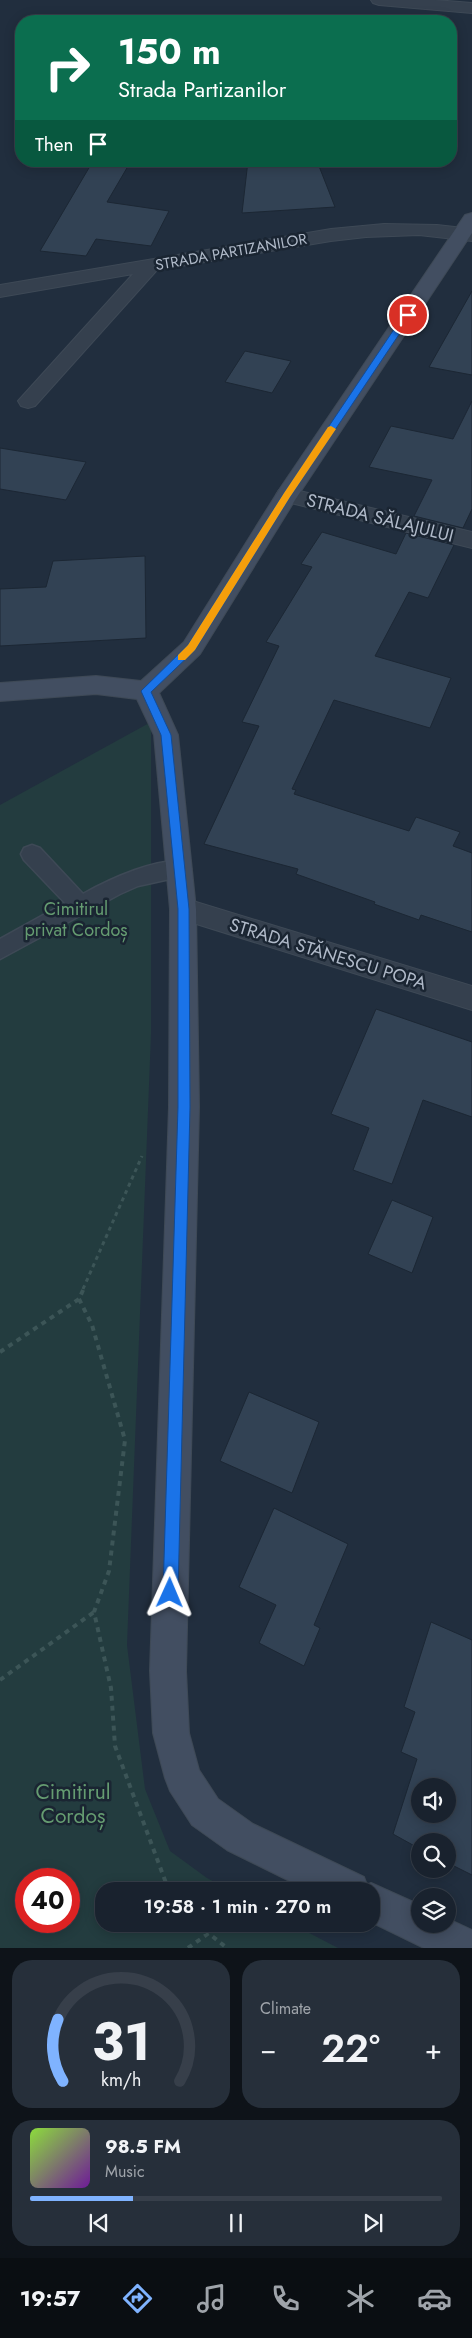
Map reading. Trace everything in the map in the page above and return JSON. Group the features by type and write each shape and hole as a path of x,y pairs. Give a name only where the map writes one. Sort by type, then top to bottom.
{"street":[{"path":"379,0 472,8"},
{"name":"STRADA PARTIZANILOR","path":"0,291 331,235 372,230 469,229"},
{"name":"STRADA PARTIZANILOR","path":"146,691 192,648 287,495 469,229"},
{"path":"28,401 150,267"},
{"name":"STRADA SĂLAJULUI","path":"287,495 472,540"},
{"path":"0,692 96,685 146,691 166,735 183,909 184,1107 168,1671 171,1733 183,1778 205,1812 240,1837 332,1882"},
{"name":"STRADA STĂNESCU POPA","path":"183,909 472,998"},
{"path":"380,1906 466,1948"}],"lane":[{"path":"32,854 80,906"},
{"path":"0,950 135,878 180,869"}],"path":[{"path":"0,1352 79,1299 138,1162 162,1129 184,1107"},
{"path":"79,1299 92,1325 125,1440 109,1571 94,1612 111,1688 115,1746 165,1882"},
{"path":"0,1680 94,1612"},
{"path":"188,1948 209,1933 227,1948"}],"green space":[{"name":"Cimitirul Cordoș","path":"151,722 151,1034 127,1645 145,1789 170,1851 214,1882 95,1882 95,1932 307,1932 338,1948 0,1948 0,805"}],"building":[{"path":"89,167 127,167 107,202 169,211 151,246 96,239 86,256 40,251"},
{"path":"247,167 319,167 335,207 242,213"},
{"path":"472,291 472,375 429,367"},
{"path":"245,351 291,361 272,393 225,382"},
{"path":"472,401 472,509 463,528 414,516 432,480 369,467 391,426 453,439"},
{"path":"0,448 86,462 66,500 0,489"},
{"path":"322,532 396,554 406,533 454,545 428,598 409,592 375,656 451,678 430,728 334,700 292,789 296,790 294,794 409,831 416,817 460,832 453,846 472,853 472,932 421,915 419,920 374,904 375,902 296,874 298,869 204,844 259,726 242,722 279,646 266,642 312,567 301,564"},
{"path":"145,556 146,638 0,646 0,589 46,587 53,561"},
{"path":"376,1009 472,1042 472,1117 423,1100 392,1184 353,1170 369,1128 331,1114"},
{"path":"392,1200 433,1217 412,1273 368,1254"},
{"path":"249,1392 319,1422 292,1493 220,1461"},
{"path":"274,1508 348,1544 314,1625 320,1628 304,1666 259,1643 276,1605 239,1587"},
{"path":"431,1622 472,1640 472,1875 456,1867 456,1833 411,1833 411,1844 393,1834 417,1759 401,1752 415,1712 404,1707"}],"slow traffic":[{"path":"181,657 192,648 287,495 331,429"}],"route":[{"path":"170,1593 184,1107 183,909 166,735 146,691 192,648 287,495 408,315"}],"park label":[{"name":"Cimitirul privat Cordoș","path":"76,920"}]}
